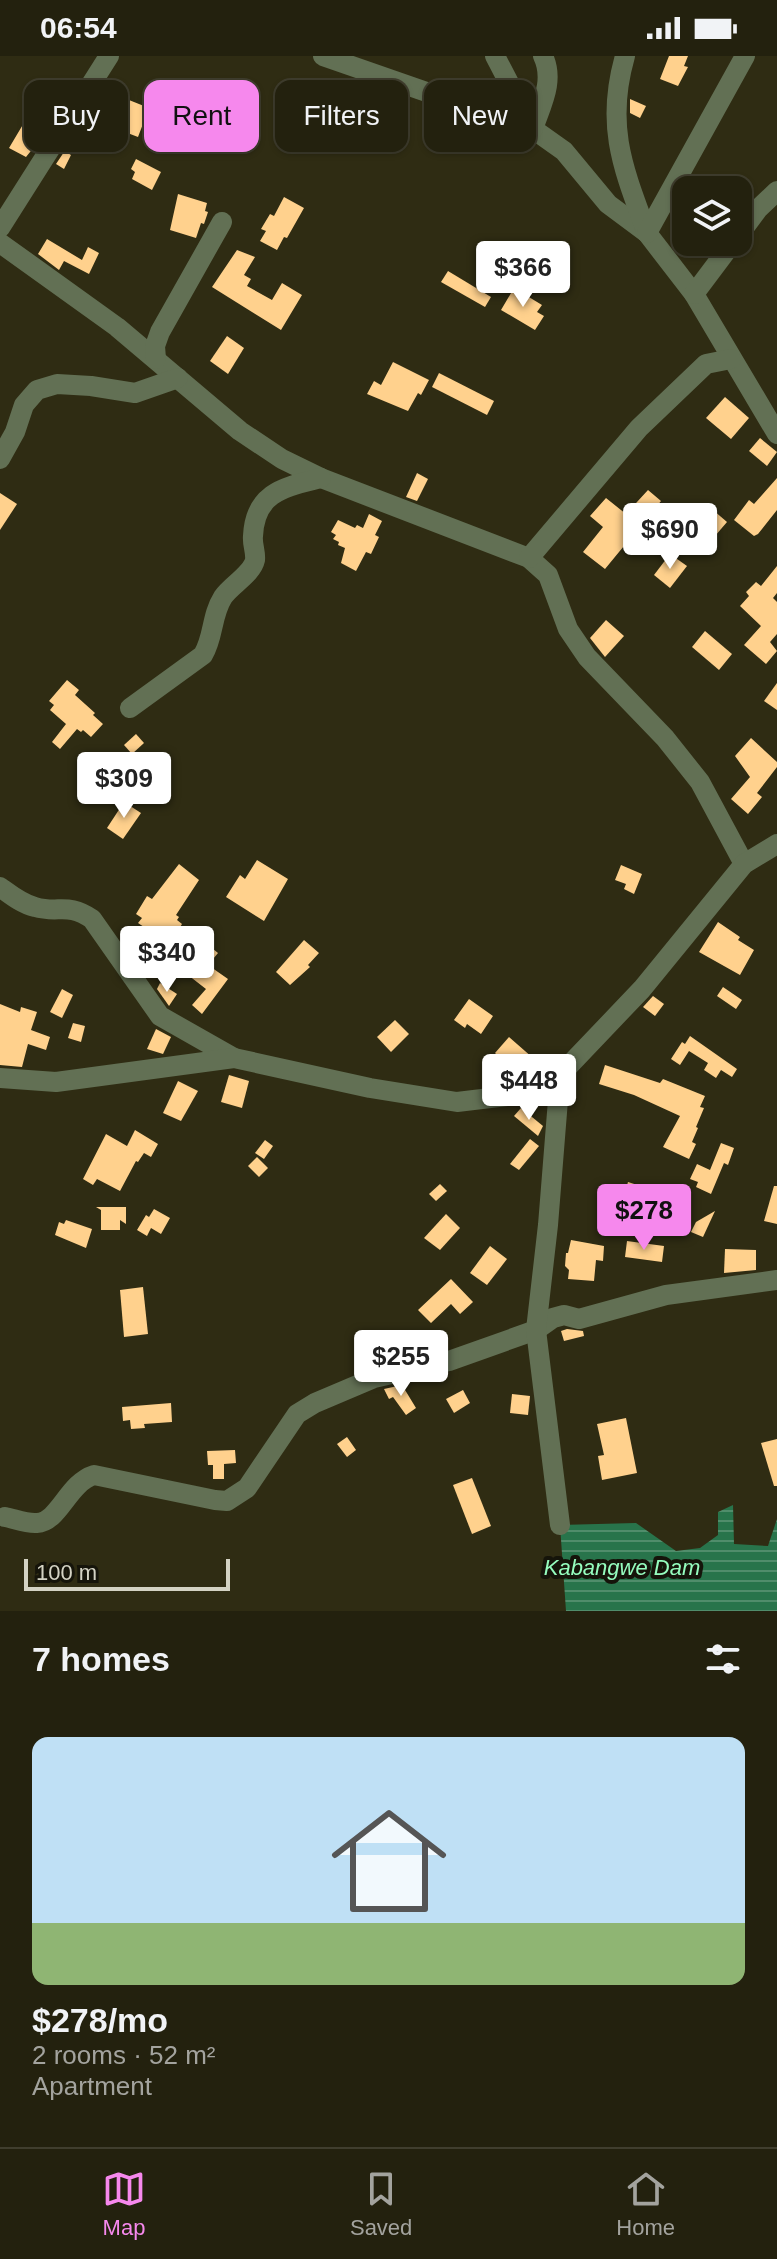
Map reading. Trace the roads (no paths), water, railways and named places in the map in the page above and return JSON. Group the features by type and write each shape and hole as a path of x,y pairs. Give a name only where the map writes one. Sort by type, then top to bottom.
{"street":[{"path":"0,228 109,56"},
{"path":"323,56 424,91"},
{"path":"495,56 507,80"},
{"path":"536,120 548,84 549,68 543,56"},
{"path":"625,56 615,100 618,145 647,233"},
{"path":"647,233 745,56"},
{"path":"536,131 564,151 608,204 647,233 694,294 777,434"},
{"path":"752,217 777,191"},
{"path":"156,359 155,346 160,332 222,222"},
{"path":"0,243 117,327 240,431 282,459 321,478 529,558 548,575 568,629 587,657 665,738 700,782 744,864"},
{"path":"694,294 722,256"},
{"path":"529,558 639,428 706,364 731,359"},
{"path":"0,459 15,432 24,405 37,390 57,384 135,393 178,378"},
{"path":"130,708 203,655 209,645 213,616 223,597 252,566 255,558 252,538 254,523 264,503 276,490 321,478"},
{"path":"0,887 36,908 78,910 92,919 160,1016 234,1058 370,1088 457,1102 507,1096 560,1075 642,989 744,864 777,844"},
{"path":"0,1078 56,1082 234,1058"},
{"path":"560,1075 536,1330 560,1525"},
{"path":"5,1517 33,1523 49,1520 78,1483 94,1475 227,1501 247,1488 297,1414 374,1378 449,1361 536,1330 553,1318 564,1315 579,1319 666,1295 777,1280"}],"water":[{"name":"Kabangwe Dam","path":"733,1505 734,1544 768,1546 777,1519 777,1611 566,1611 560,1525 636,1523 676,1551 700,1548 718,1535 718,1512"}]}
